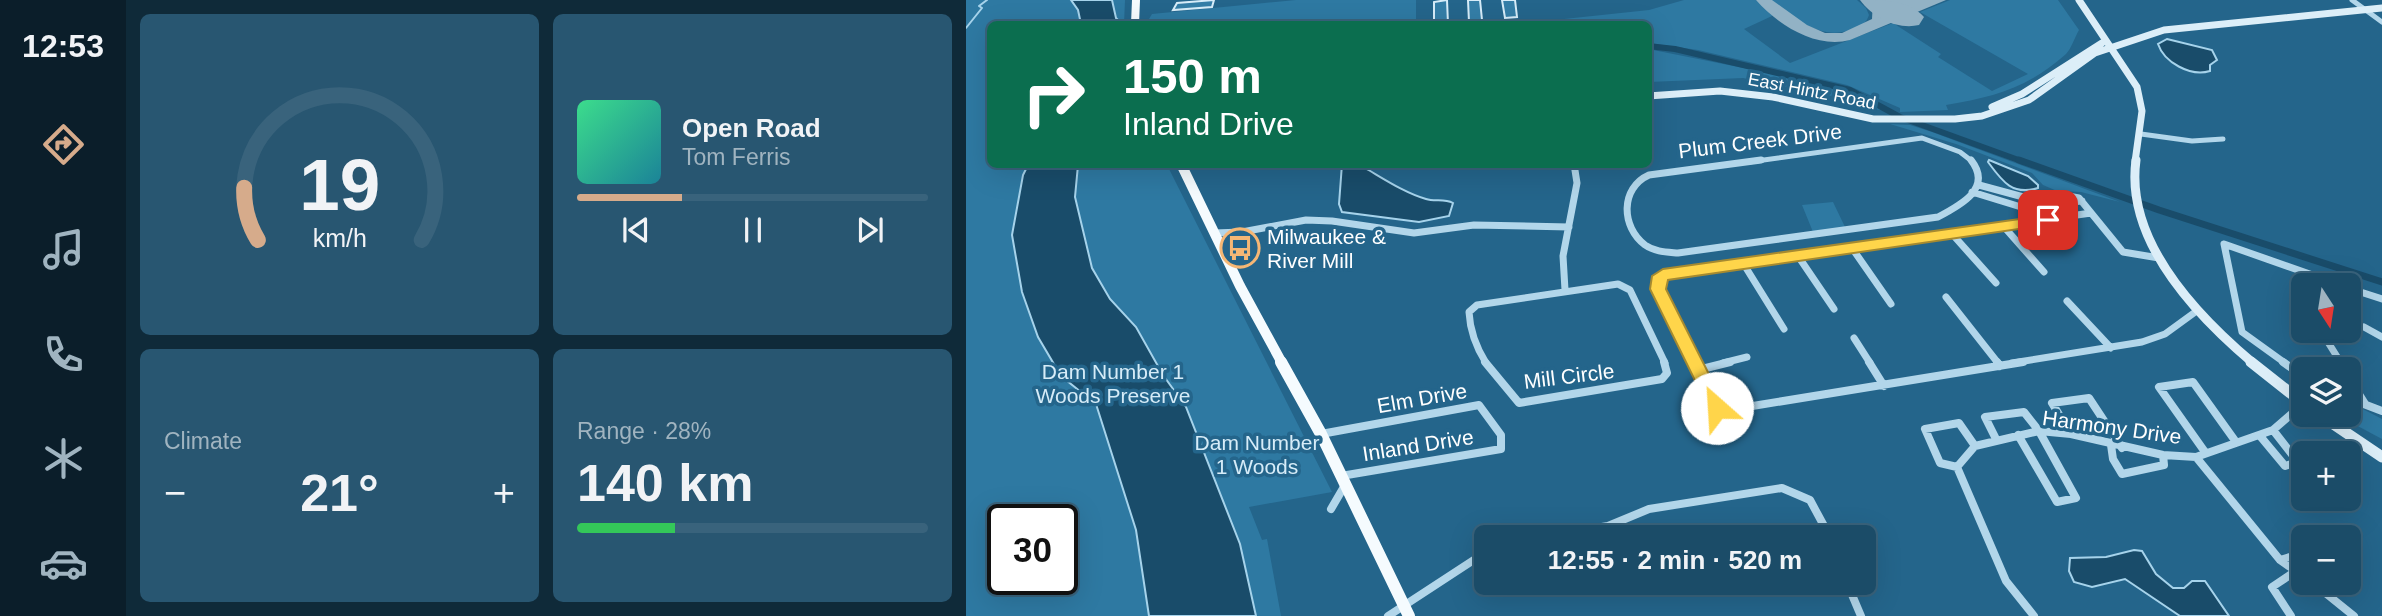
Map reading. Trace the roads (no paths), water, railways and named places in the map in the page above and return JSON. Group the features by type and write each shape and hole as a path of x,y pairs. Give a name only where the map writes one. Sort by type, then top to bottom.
{"main road":[{"path":"1135,21 1136,0"},
{"path":"2078,1 2137,88 2141,100 2141,134 2134,186 2138,211 2160,258 2198,310 2242,354 2291,394"},
{"name":"East Hintz Road","path":"1652,96 1720,91 1759,95 1875,116 1982,116 2008,109 2048,90 2108,44 2168,23 2382,2"},
{"name":"East Hintz Road","path":"2108,44 2194,25 2297,18 2382,8"},
{"name":"East Hintz Road","path":"1652,89 1690,86 1749,88 1875,116"},
{"path":"1185,168 1214,233 1321,434 1407,611"},
{"path":"2338,427 2382,457"}],"street":[{"path":"2352,0 2382,22"},
{"path":"2141,134 2205,142 2223,139"},
{"name":"Plum Creek Drive","path":"1922,138 1954,147 1975,161 1980,169 1979,185 1953,210 1938,217 1678,253 1661,252 1646,246 1635,235 1628,200 1631,188 1638,180 1662,172 1922,138"},
{"path":"1565,290 1563,256 1577,183 1575,168"},
{"path":"1979,185 2019,197 2072,195 2080,200 2123,253 2160,258"},
{"path":"1972,192 2021,206 2080,200"},
{"path":"2091,213 2005,228 1663,275 1658,280 1658,289 1717,408 1722,411 2142,342 2165,334 2198,310"},
{"path":"1214,233 1306,220 1332,221 1414,233 1474,225 1569,228"},
{"path":"2005,228 2044,272"},
{"path":"1227,258 1238,240 1252,229"},
{"path":"1953,235 1996,283"},
{"path":"2291,367 2242,332 2224,244 2307,273"},
{"path":"1852,248 1891,303"},
{"path":"1798,256 1835,309"},
{"path":"1743,263 1784,329"},
{"name":"Mill Circle","path":"1618,284 1630,290 1667,367 1667,373 1662,379 1519,403 1482,357 1473,341 1469,312 1477,305 1491,301 1565,290 1618,284"},
{"path":"2361,292 2382,299"},
{"path":"1947,297 2000,366"},
{"path":"2067,301 2111,348"},
{"path":"2364,327 2382,337"},
{"path":"1854,338 1884,386"},
{"path":"1699,370 1747,357"},
{"path":"2205,452 2160,387 2193,382 2235,442"},
{"path":"2361,397 2366,405"},
{"path":"2071,434 2052,403 2089,398 2122,448"},
{"path":"2361,403 2382,411"},
{"name":"Elm Drive","path":"1321,434 1479,405 1501,435 1501,449"},
{"path":"1996,439 1985,416 2024,412 2039,431 2076,498 2057,502 2018,435"},
{"name":"Harmony Drive","path":"1975,446 2039,431 2071,434 2122,448 2163,455 2196,457 2260,436 2273,430 2291,414"},
{"path":"1959,423 1975,446 1957,467 1940,463 1925,429 1959,423"},
{"path":"2260,436 2285,466 2298,462 2273,430"},
{"path":"2111,445 2113,459 2122,474 2164,465 2163,455"},
{"name":"Inland Drive","path":"1343,480 1501,449"},
{"path":"2196,457 2280,560 2291,568"},
{"path":"1957,467 2006,581 2034,616"},
{"path":"1331,509 1343,480"},
{"path":"1610,525 1649,509 1782,488 1810,500 1824,525"},
{"path":"2280,560 2291,557"},
{"path":"1388,616 1407,611 1474,561"},
{"path":"2291,578 2272,587 2291,616"},
{"path":"1852,595 1861,616"},
{"path":"2331,596 2354,616"}],"waterway":[{"path":"966,28 982,8 979,6 987,0"},
{"path":"1652,46 1675,49 1850,90 1900,117 2024,162"},
{"path":"2019,160 2159,210 2382,282"}],"place":[{"name":"Milwaukee & River Mill","path":"1240,248"}],"park label":[{"name":"Dam Number 1 Woods Preserve","path":"1113,383"},
{"name":"Dam Number 1 Woods","path":"1257,454"}]}
